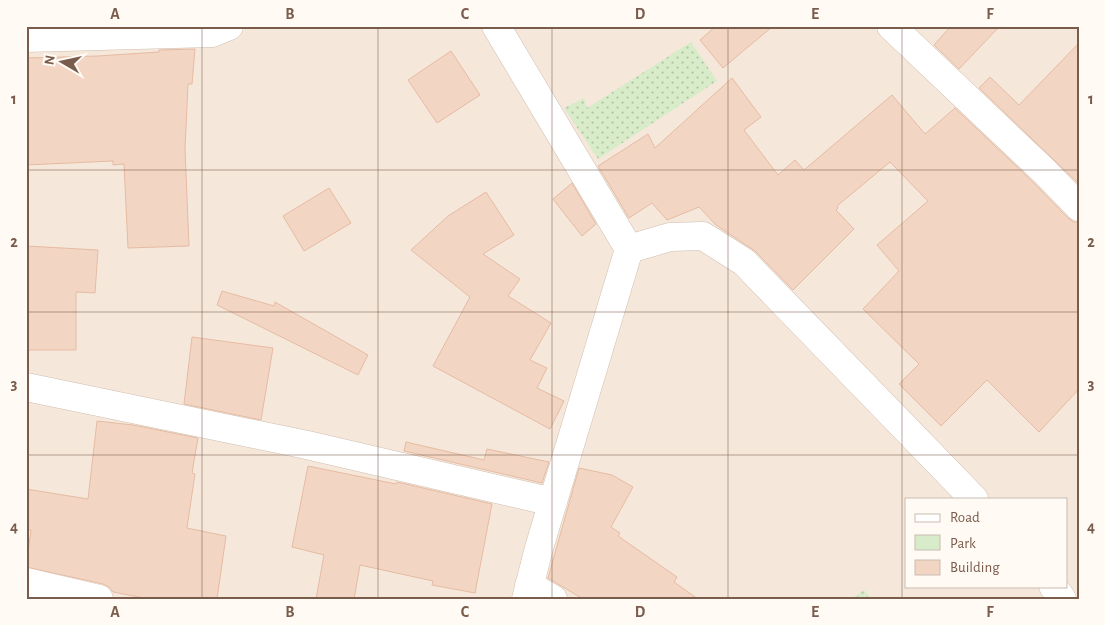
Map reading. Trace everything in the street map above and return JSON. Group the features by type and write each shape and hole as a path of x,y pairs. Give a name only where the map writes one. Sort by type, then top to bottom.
{"street":[{"path":"26,38 212,33 229,26"},
{"path":"496,26 629,249 528,592 553,599"},
{"path":"891,26 1045,172 1079,207"},
{"path":"629,249 670,237 703,236 744,262 973,498"},
{"path":"26,387 307,446 553,502"},
{"path":"26,582 99,599"},
{"path":"1054,588 1062,599"}],"shaded area":[{"path":"26,26 1079,26 1079,599 26,599"}],"green space":[{"path":"691,42 717,81 598,159 564,108 584,98 587,108"},
{"path":"864,590 871,599 851,599"}],"building":[{"path":"716,26 773,26 723,68 700,40"},
{"path":"951,26 1000,26 959,69 934,45"},
{"path":"1079,43 1079,184 979,88 990,77 1019,105"},
{"path":"195,49 192,84 188,84 185,149 189,246 128,248 124,164 113,165 113,161 26,165 26,58 98,56 159,52 159,50"},
{"path":"451,51 480,95 437,123 408,80"},
{"path":"732,78 761,117 744,130 778,175 795,160 804,170 892,95 925,134 955,108 1068,218 1074,222 1079,222 1079,389 1039,432 987,380 941,426 899,384 919,364 863,309 899,271 877,245 928,201 890,162 837,206 836,210 854,229 793,290 755,251 716,225 699,207 667,220 652,203 629,218 598,166 648,134 655,148"},
{"path":"572,183 596,224 582,236 553,199"},
{"path":"329,188 351,223 304,251 283,216"},
{"path":"486,192 514,235 483,254 520,279 508,296 551,323 530,360 547,368 537,388 564,401 550,429 433,366 470,297 411,250 448,216"},
{"path":"26,246 98,250 95,293 76,292 76,350 26,350"},
{"path":"222,291 274,306 275,302 368,355 358,375 217,305"},
{"path":"192,337 273,348 261,420 184,404"},
{"path":"97,421 133,425 198,438 192,473 195,474 187,528 226,536 217,599 149,599 113,592 103,584 26,567 31,530 26,529 26,489 88,499"},
{"path":"406,442 484,460 487,449 549,462 542,483 404,451"},
{"path":"308,466 396,484 397,482 492,504 475,593 432,585 433,581 360,565 354,599 316,599 324,555 292,547"},
{"path":"579,468 612,475 633,487 611,527 620,533 618,536 677,577 674,582 698,599 583,599 548,578"}]}
